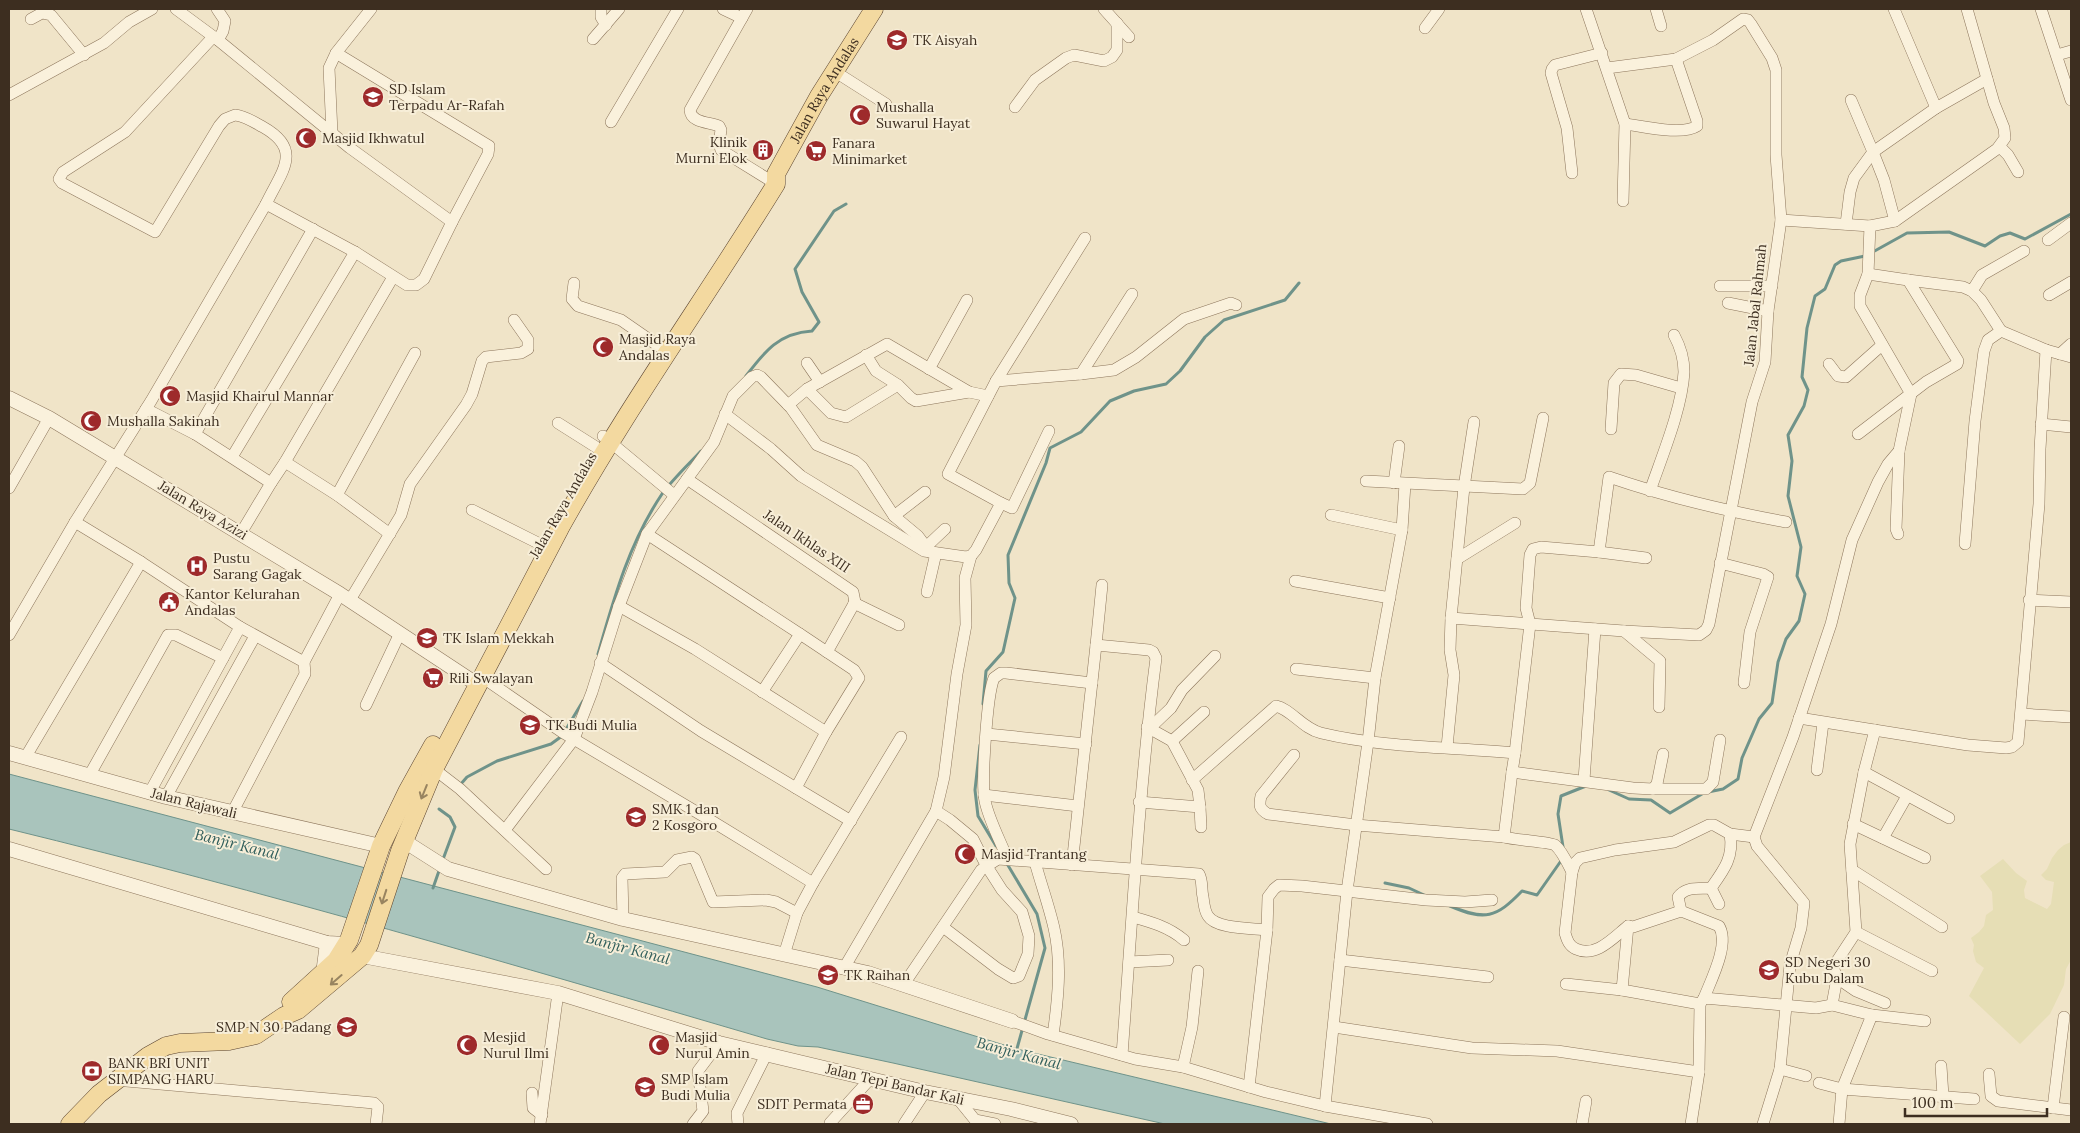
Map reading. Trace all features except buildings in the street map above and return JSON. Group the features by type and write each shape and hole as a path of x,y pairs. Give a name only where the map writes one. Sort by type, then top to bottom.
{"main road":[{"name":"Jalan Raya Andalas","path":"516,601 540,544 571,487 603,442 719,264 773,178 834,71 874,9"},
{"name":"Jalan Raya Andalas","path":"366,950 429,766 516,601 569,511 603,442 660,347 719,264"},
{"name":"Jalan Raya Andalas","path":"284,1016 291,1002 336,961 347,942 379,850 408,790 429,766"},
{"path":"70,1124 115,1080 141,1060 166,1046 180,1043 229,1041 247,1038 266,1030 284,1016 298,1010 366,950"}],"street":[{"path":"9,95 104,43 129,22 152,9"},
{"path":"176,9 216,38 332,133 452,222"},
{"path":"9,634 75,522 146,409 266,204 286,162 288,153 276,136 247,118 235,115 225,120 219,126 155,232 62,183 59,179 63,172 125,132 223,31 225,21 217,9"},
{"path":"332,133 329,68 336,53 371,9"},
{"path":"601,9 601,18 606,25"},
{"path":"593,39 619,9"},
{"path":"611,122 678,9"},
{"path":"723,9 745,13 690,112 693,119 719,126 721,130 718,143 721,150 773,178"},
{"path":"1104,9 1129,37"},
{"path":"1425,28 1439,9"},
{"path":"1586,9 1625,124 1623,201"},
{"path":"1656,9 1661,26"},
{"path":"1894,9 1936,108"},
{"path":"1781,220 1870,226 1895,221 2000,147 2006,134 1987,79 1967,9"},
{"path":"2041,9 2071,98"},
{"path":"31,20 42,14 51,15 84,55"},
{"name":"Jalan Jabal Rahmah","path":"1452,618 1699,635 1703,634 1709,624 1752,402 1765,362 1768,312 1781,220 1776,155 1776,70 1772,58 1750,22 1738,14 1713,40 1676,59 1606,68"},
{"path":"1015,107 1035,80 1066,58 1074,55 1104,61 1112,57 1117,50 1117,23"},
{"path":"2057,56 2071,51"},
{"path":"266,204 355,252 407,285 416,285 421,282 488,154 489,146 336,53"},
{"path":"1572,173 1567,128 1551,73 1552,69 1555,65 1602,53"},
{"path":"1625,124 1673,130 1694,128 1696,126 1697,121 1676,59"},
{"path":"834,71 886,104"},
{"path":"1846,224 1850,192 1854,178 1873,152 1936,108 1987,79"},
{"path":"1851,100 1884,180 1895,221"},
{"path":"2000,147 2008,155 2018,172"},
{"path":"2048,240 2071,222"},
{"path":"1870,226 1868,274 1860,294 1860,306 1911,394 1899,451 1896,529 1898,534"},
{"path":"195,434 313,229"},
{"path":"1049,431 1012,508 948,474 996,381 1085,238"},
{"path":"1972,291 1982,275 2024,251"},
{"path":"232,457 355,252"},
{"path":"1868,274 1963,287 1972,291 1983,303 2001,331 2046,350 2071,357"},
{"path":"241,533 285,462 393,277"},
{"path":"1858,434 1911,394 1957,364 1958,361 1908,280"},
{"path":"2049,295 2071,282"},
{"path":"574,284 572,299 578,306 616,318 660,347"},
{"path":"1720,286 1772,286"},
{"path":"1081,374 1132,294"},
{"path":"929,369 967,300"},
{"path":"996,381 1100,372 1121,367 1188,317 1232,303 1236,305"},
{"path":"1728,303 1768,312"},
{"path":"232,813 305,674 304,662 345,597 390,534 401,515 410,484 472,394 482,361 486,357 521,353 528,349 528,340 514,320"},
{"path":"1965,544 1974,421 1984,350 1988,340 2001,331"},
{"path":"1650,491 1671,427 1684,371 1681,349 1674,335"},
{"path":"2060,354 2071,344"},
{"path":"788,405 807,389 883,345 889,345 969,392 988,396"},
{"path":"1829,364 1838,376 1846,377 1882,345"},
{"path":"1799,718 1968,745 2006,748 2012,747 2018,742 2029,600 2039,504 2041,424 2046,350"},
{"path":"337,495 415,353"},
{"path":"866,355 876,371 898,385 911,398 919,401 969,392"},
{"path":"807,362 820,382"},
{"path":"1611,429 1614,383 1621,374 1636,375 1681,388"},
{"path":"505,830 568,736 592,692 619,606 647,534 669,492 686,479 716,438 733,396 750,379 755,376 761,377 788,405 817,445 854,462 864,469 894,516 931,550"},
{"path":"807,389 832,413 846,417 898,385"},
{"name":"Jalan Raya Azizi","path":"9,398 49,418 116,457 475,678"},
{"path":"146,409 195,434 271,483"},
{"path":"725,414 760,440 807,480 924,551 931,550 963,557 971,556"},
{"path":"9,485 49,418"},
{"path":"1366,481 1519,490 1528,486 1543,418"},
{"path":"1448,747 1454,675 1450,650 1452,618 1464,488 1474,422"},
{"path":"558,423 603,442 669,492"},
{"path":"2041,424 2071,427"},
{"path":"1325,1106 1347,891 1368,742 1374,678 1402,530 1399,446"},
{"path":"1763,1124 1780,1069 1790,965 1801,928 1804,903 1757,846 1754,837 1799,718 1831,624 1852,540 1878,482 1888,464 1899,451"},
{"path":"285,462 337,495 390,534"},
{"path":"1599,552 1609,477 1650,491 1730,512 1786,522"},
{"name":"Jalan Ikhlas XIII","path":"686,479 850,588 854,595 854,603"},
{"path":"894,516 925,492"},
{"path":"844,968 936,811 944,777 957,674 966,625 965,578 971,556 1001,503"},
{"path":"472,510 540,544"},
{"path":"1331,515 1402,530"},
{"path":"75,522 141,562 240,628 304,662"},
{"path":"1457,559 1515,523"},
{"path":"927,592 931,550 944,529"},
{"path":"647,534 857,672 860,678 826,732 796,788"},
{"path":"1504,837 1530,624 1526,608 1530,554 1534,549 1541,547 1646,558"},
{"path":"25,758 141,562"},
{"path":"1720,563 1768,577 1750,632 1744,683"},
{"path":"1295,581 1390,598"},
{"path":"1072,865 1102,584"},
{"path":"2029,600 2071,602"},
{"path":"827,652 854,603 899,625"},
{"path":"619,606 695,649 826,732"},
{"path":"150,792 240,628"},
{"path":"1584,780 1595,629"},
{"path":"1624,631 1660,661 1659,708"},
{"path":"366,705 400,633"},
{"path":"762,692 800,634"},
{"path":"88,776 168,635 176,635 223,658"},
{"path":"166,797 255,636"},
{"path":"1096,645 1149,650 1155,654 1156,658 1139,802 1134,868 1133,917 1122,1055"},
{"path":"1148,728 1171,708 1182,690 1215,656"},
{"path":"600,663 701,731 851,821"},
{"path":"1296,669 1374,678"},
{"path":"1003,859 984,795 992,682 997,675 1006,673 1092,683"},
{"path":"475,678 812,883"},
{"path":"198,704 213,712"},
{"path":"1192,780 1276,706 1282,708 1311,730 1368,742 1515,753"},
{"path":"1172,741 1204,712"},
{"path":"2021,714 2071,717"},
{"path":"1817,770 1823,723"},
{"path":"1148,728 1172,741 1200,793 1201,827"},
{"path":"1832,1005 1836,978 1833,966 1856,932 1850,855 1853,824 1875,730"},
{"path":"987,734 1086,744"},
{"path":"784,955 797,913 812,883 901,737"},
{"path":"1512,772 1584,780 1633,788 1706,789 1710,788 1713,782 1720,740"},
{"name":"Jalan Rajawali","path":"9,753 166,797 379,850"},
{"path":"1653,789 1657,784 1663,754"},
{"path":"1294,755 1261,796 1259,805 1262,811 1268,814 1356,825 1504,837 1515,840 1552,843 1558,849 1570,869 1566,933 1567,940 1572,948 1582,952 1592,952 1599,949 1628,926 1681,911 1714,923 1722,931 1723,940 1719,958 1702,1001 1699,1072 1691,1124"},
{"path":"429,766 505,830 546,869"},
{"path":"1864,772 1949,818"},
{"path":"984,795 1078,806"},
{"path":"1883,838 1907,796"},
{"path":"1139,802 1200,807"},
{"path":"936,811 971,836 1002,890 1022,912 1030,936 1028,954 1019,976 1013,978 998,969 943,927"},
{"path":"1853,824 1925,858"},
{"path":"1570,869 1580,858 1615,850 1674,842 1705,826 1714,825 1730,834 1754,837"},
{"path":"1711,888 1731,852 1730,834"},
{"path":"402,846 448,869 623,919 844,968 904,984 1051,1034 1122,1055 1183,1066 1248,1086 1325,1106 1427,1124"},
{"path":"9,849 327,943 347,942"},
{"path":"623,919 622,878 624,874 665,872 677,860 692,857 695,859 712,902 766,900 776,902 797,913"},
{"path":"904,984 986,865 1003,859 1199,874 1202,878 1202,892 1206,912 1215,923 1267,930"},
{"path":"1035,862 1058,950 1059,991 1051,1034"},
{"path":"1852,870 1942,927"},
{"path":"1248,1086 1267,930 1268,897 1279,885 1426,900 1465,902 1492,900"},
{"path":"1681,911 1678,897 1682,892 1689,888 1711,888"},
{"path":"1711,888 1719,904"},
{"path":"1133,917 1175,932 1184,940"},
{"path":"1622,990 1628,926"},
{"path":"1856,932 1932,971"},
{"path":"323,974 327,943"},
{"name":"Jalan Tepi Bandar Kali","path":"366,950 558,993 719,1043 925,1092 1071,1124"},
{"path":"1129,962 1168,960"},
{"path":"1340,960 1488,977"},
{"path":"1183,1066 1192,1027 1198,971"},
{"path":"1836,978 1856,991 1885,1003"},
{"path":"1566,984 1702,1001 1816,1008 1832,1005 1872,1015 1925,1021"},
{"path":"542,1121 558,993"},
{"path":"1839,1124 1842,1089 1872,1015"},
{"path":"2053,1108 2064,1017"},
{"path":"1334,1026 1472,1048 1557,1052 1699,1072"},
{"path":"693,1124 703,1111 698,1071 719,1043"},
{"path":"738,1124 737,1113 767,1054"},
{"path":"1941,1066 1943,1096"},
{"path":"1780,1069 1806,1076"},
{"path":"1989,1074 1991,1096 1998,1101 2071,1110"},
{"path":"830,1123 870,1079"},
{"path":"115,1080 374,1103 378,1108 376,1124"},
{"path":"1819,1083 1842,1089 1974,1099"},
{"path":"904,1124 925,1092"},
{"path":"532,1093 533,1108 542,1121"},
{"path":"958,1099 975,1120 995,1124"},
{"path":"1582,1124 1586,1101"}],"shaded area":[{"path":"2071,842 2071,960 2066,969 2064,985 2050,1014 2020,1044 1969,996 1984,968 1976,962 1973,951 1974,945 1971,938 1984,926 1986,915 1993,910 1992,892 1980,876 2003,859 2016,873 2027,881 2024,890 2025,898 2047,909 2051,904 2054,882 2046,880 2041,875 2047,869 2058,850"}],"water":[{"name":"Banjir Kanal","path":"9,774 817,987 1017,1049 1331,1124 1165,1124 893,1063 818,1047 798,1046 767,1039 294,903 9,829"}],"waterway":[{"path":"746,376 774,345 790,335 812,331 819,322 802,292 795,269 834,211 846,204"},
{"path":"1871,253 1907,233 1949,232 1985,246 2000,236 2010,233 2025,239 2071,214"},
{"path":"1708,792 1723,789 1738,779 1742,758 1759,719 1772,703 1778,662 1786,639 1799,621 1805,594 1797,576 1801,547 1788,496 1792,461 1788,435 1804,406 1808,390 1802,377 1807,328 1815,296 1825,289 1835,265 1841,261 1865,256"},
{"path":"983,704 986,671 1003,652 1015,598 1009,583 1008,555 1046,463 1050,448 1081,432 1110,401 1134,391 1166,384 1180,371 1205,337 1224,320 1285,300 1299,283"},
{"path":"598,654 624,571 640,532 662,494 701,451"},
{"path":"460,785 467,777 497,761 551,744 562,736 583,701"},
{"path":"980,745 975,790 978,816 996,846"},
{"path":"1563,847 1558,814 1561,796 1586,786"},
{"path":"1609,790 1629,799 1651,800 1670,813 1702,794"},
{"path":"439,809 450,817 455,827 442,862"},
{"path":"1450,906 1472,914 1481,915 1497,912 1522,891 1537,895 1563,858"},
{"name":"Banjir Kanal","path":"1006,862 1037,914 1045,948 1016,1052"},
{"path":"433,888 440,868"},
{"path":"1385,883 1409,888 1424,895"}],"place":[{"name":"TK Aisyah","path":"897,40"},
{"name":"SD Islam Terpadu Ar-Rafah","path":"373,97"},
{"name":"Mushalla Suwarul Hayat","path":"860,115"},
{"name":"Masjid Ikhwatul","path":"306,138"},
{"name":"Klinik Murni Elok","path":"763,150"},
{"name":"Fanara Minimarket","path":"816,151"},
{"name":"Masjid Raya Andalas","path":"603,347"},
{"name":"Masjid Khairul Mannar","path":"170,396"},
{"name":"Mushalla Sakinah","path":"91,421"},
{"name":"Pustu Sarang Gagak","path":"197,566"},
{"name":"Kantor Kelurahan Andalas","path":"169,602"},
{"name":"TK Islam Mekkah","path":"427,638"},
{"name":"Rili Swalayan","path":"433,678"},
{"name":"TK Budi Mulia","path":"530,725"},
{"name":"SMK 1 dan 2 Kosgoro","path":"636,817"},
{"name":"Masjid Trantang","path":"965,854"},
{"name":"SD Negeri 30 Kubu Dalam","path":"1769,970"},
{"name":"TK Raihan","path":"828,975"},
{"name":"SMP N 30 Padang","path":"347,1027"},
{"name":"Mesjid Nurul Ilmi","path":"467,1045"},
{"name":"Masjid Nurul Amin","path":"659,1045"},
{"name":"BANK BRI UNIT SIMPANG HARU","path":"92,1071"},
{"name":"SMP Islam Budi Mulia","path":"645,1087"},
{"name":"SDIT Permata","path":"863,1104"}]}
